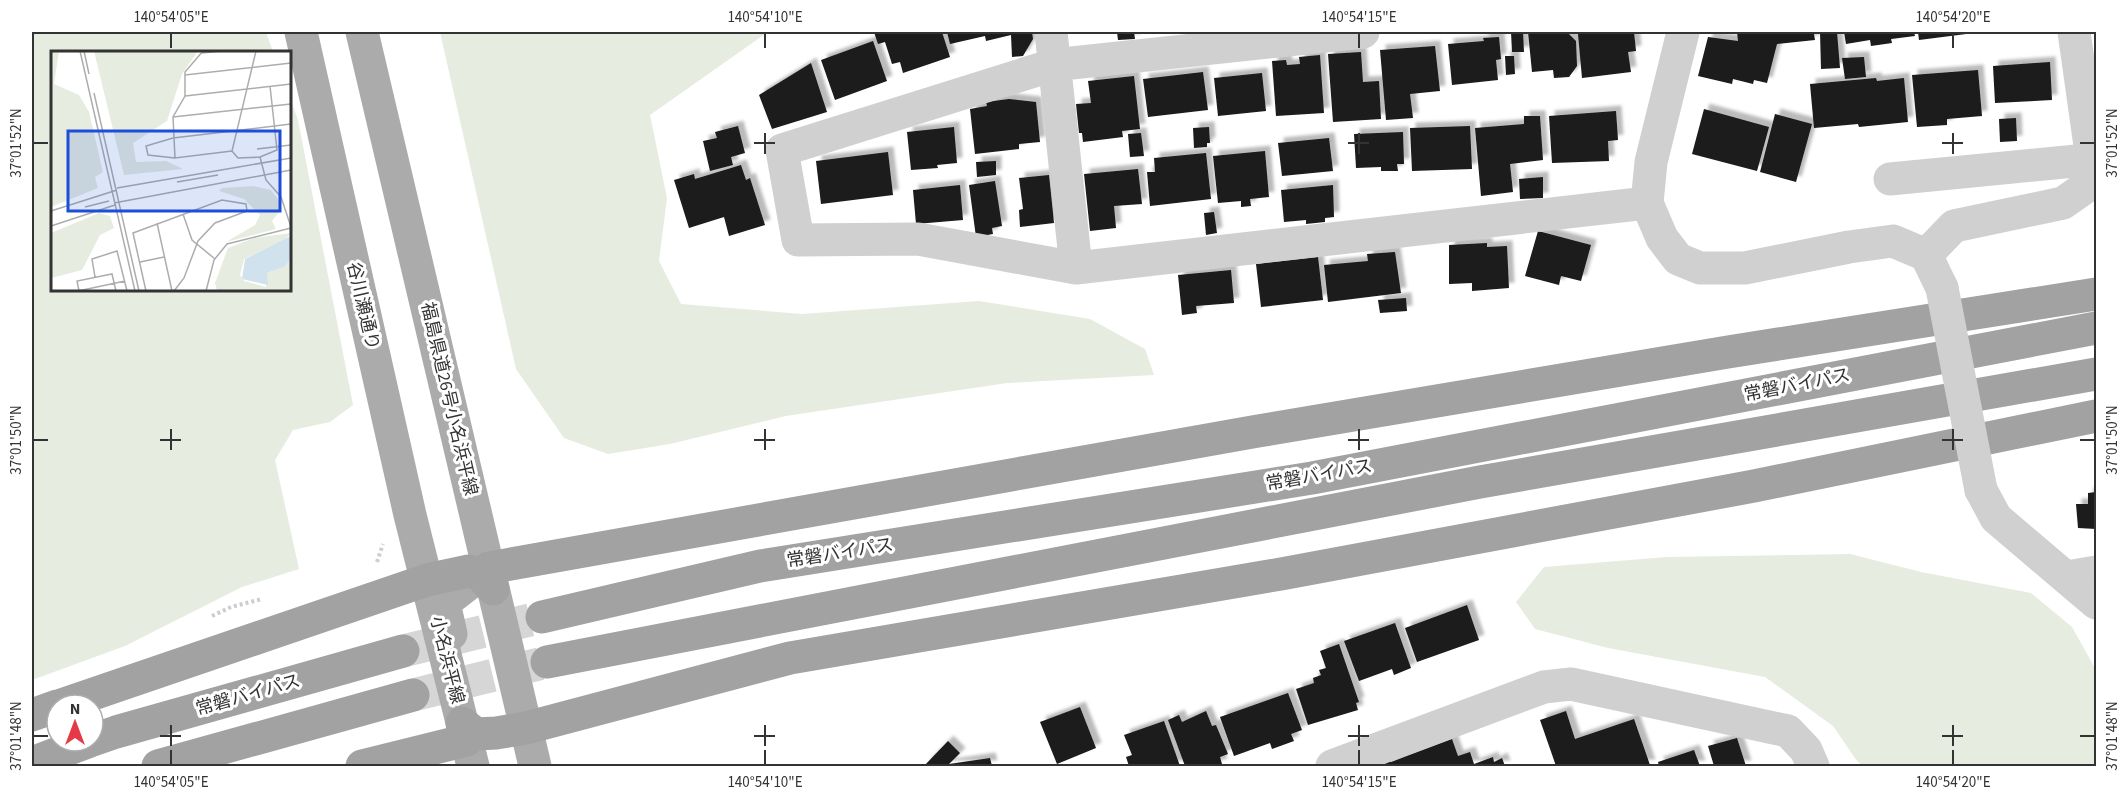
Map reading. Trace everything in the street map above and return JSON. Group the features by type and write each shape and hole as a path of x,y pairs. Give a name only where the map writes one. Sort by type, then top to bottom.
{"highway":[{"path":"97,693 427,580 469,571 487,577 1281,427 1728,352 2097,294"},
{"name":"常磐バイパス","path":"542,617 760,566 1312,478 2097,328"},
{"name":"常磐バイパス","path":"547,662 1480,482 2097,374"},
{"path":"362,766 496,733 526,728 790,658 1350,561 1754,486 2097,416"},
{"name":"常磐バイパス","path":"105,736 403,651"},
{"path":"158,766 413,695"},
{"name":"常磐バイパス","path":"32,763 59,753"}],"main road":[{"name":"谷川瀬通り","path":"301,32 410,515 427,580"},
{"name":"福島県道26号小名浜平線","path":"362,32 487,577 535,766"},
{"path":"470,741 444,603 487,577"},
{"name":"小名浜平線","path":"427,580 470,741"}],"street":[{"path":"1051,32 1076,268"},
{"path":"1363,32 1053,65 782,150 798,240 918,239 1076,268 1647,203"},
{"path":"1683,32 1651,162 1647,203 1662,238 1678,259 1700,268 1745,268 1849,247 1893,242 1926,255 1942,288 1981,490 1996,518 2082,574 2097,603"},
{"path":"1926,255 1954,226 2063,202 2090,184 2094,160 2074,32"},
{"path":"1890,179 2094,160"},
{"path":"1332,766 1544,687 1571,684 1788,731 1806,750 1813,766"}],"path":[{"path":"377,564 384,535"},
{"path":"206,619 231,607 265,598"}],"shaded area":[{"path":"32,32 266,32 273,51 51,51 51,291 291,291 291,101 298,120 353,405 330,422 293,430 275,460 299,569 242,587 125,646 32,680"},
{"path":"440,32 768,32 650,115 667,198 659,261 681,304 802,314 979,301 1090,319 1145,349 1154,375 1007,383 786,416 670,444 608,454 564,438 516,369"},
{"path":"1850,554 1921,572 2031,593 2072,627 2096,670 2096,766 1863,766 1833,726 1765,677 1608,648 1535,629 1516,602 1544,567 1667,557"}],"building":[{"path":"874,32 942,32 950,57 903,73 900,62 892,64 885,42 878,44"},
{"path":"947,32 1032,32 1033,39 1023,56 1012,57 1011,35 986,41 985,36 950,44"},
{"path":"1117,32 1134,32 1135,39 1118,40"},
{"path":"1511,32 1523,32 1524,52 1512,52"},
{"path":"1528,32 1567,32 1576,41 1577,66 1569,77 1554,78 1553,70 1532,72"},
{"path":"1634,32 1636,51 1628,52 1631,72 1582,78 1578,34"},
{"path":"1737,32 1817,32 1818,34 1814,34 1815,40 1777,44 1767,83 1754,80 1753,84 1733,79 1732,84 1698,76 1708,37 1738,41"},
{"path":"1820,32 1837,32 1840,68 1821,69"},
{"path":"1844,32 1914,32 1915,36 1891,39 1892,43 1871,46 1870,40 1846,44"},
{"path":"1918,32 1973,32 1974,33 1919,40"},
{"path":"1499,37 1501,59 1496,60 1498,80 1452,85 1448,44 1484,41 1483,38"},
{"path":"873,41 887,81 835,100 821,60"},
{"path":"1435,46 1440,91 1410,94 1413,118 1386,120 1380,50"},
{"path":"1361,52 1363,82 1379,81 1381,119 1333,122 1328,54"},
{"path":"1320,55 1324,113 1276,116 1272,61 1286,60 1287,65 1300,64 1299,57"},
{"path":"1505,56 1514,56 1515,74 1506,75"},
{"path":"1864,57 1866,77 1845,79 1842,58"},
{"path":"2050,62 2052,100 1995,103 1993,66"},
{"path":"811,63 827,112 772,129 759,95"},
{"path":"1978,70 1982,116 1947,119 1947,125 1917,127 1912,75"},
{"path":"1203,72 1208,110 1148,117 1143,79"},
{"path":"1262,73 1266,111 1218,116 1214,78"},
{"path":"1134,76 1140,129 1122,131 1123,137 1083,142 1082,133 1079,133 1076,104 1091,103 1088,81"},
{"path":"1876,78 1877,81 1904,78 1908,122 1859,127 1858,124 1814,128 1810,84"},
{"path":"1009,99 1036,102 1040,142 1019,144 1019,149 975,154 970,109 987,106 986,102"},
{"path":"1704,109 1769,127 1757,171 1692,154"},
{"path":"1616,111 1618,140 1608,141 1609,161 1552,163 1549,116"},
{"path":"1775,114 1812,124 1796,182 1760,172"},
{"path":"1524,116 1540,116 1543,160 1510,164 1513,192 1481,196 1475,128 1524,124"},
{"path":"2016,118 2017,141 2000,142 1999,119"},
{"path":"738,126 745,153 731,157 733,165 710,171 703,141 717,138 715,132"},
{"path":"1470,126 1472,169 1412,171 1410,128"},
{"path":"954,127 957,163 937,165 938,168 911,170 907,132"},
{"path":"1209,127 1210,143 1207,143 1207,147 1194,148 1193,128"},
{"path":"1403,132 1404,164 1397,164 1398,171 1381,171 1381,167 1356,168 1354,134"},
{"path":"1141,133 1144,156 1130,157 1128,134"},
{"path":"1329,138 1333,171 1282,176 1278,143"},
{"path":"1265,151 1269,197 1250,199 1251,206 1241,207 1241,201 1218,203 1213,156"},
{"path":"888,152 893,195 821,204 816,161"},
{"path":"1206,153 1211,199 1150,206 1147,172 1155,172 1154,158"},
{"path":"996,161 996,175 977,177 976,162"},
{"path":"741,165 746,180 750,178 765,225 729,236 724,217 689,228 674,180 694,174 695,179"},
{"path":"1138,169 1142,204 1114,206 1116,228 1090,231 1084,174"},
{"path":"1049,175 1054,223 1020,227 1019,210 1023,209 1019,178"},
{"path":"1543,177 1543,198 1520,199 1519,179"},
{"path":"995,181 1002,226 992,228 993,234 976,237 969,185"},
{"path":"960,185 963,220 916,224 913,190"},
{"path":"1333,185 1334,217 1325,218 1325,222 1306,224 1306,220 1284,222 1281,190"},
{"path":"1214,212 1217,233 1206,235 1204,213"},
{"path":"1538,231 1591,245 1581,281 1561,276 1559,285 1525,276"},
{"path":"1487,243 1487,247 1507,246 1509,288 1472,291 1472,283 1449,284 1449,245"},
{"path":"1395,252 1401,293 1328,302 1324,265 1368,261 1367,254"},
{"path":"1318,257 1323,300 1261,307 1256,264"},
{"path":"1231,270 1234,303 1196,306 1197,313 1182,315 1178,275"},
{"path":"1406,298 1407,311 1380,313 1378,300"},
{"path":"2096,492 2096,529 2078,528 2076,504 2088,504 2088,493"},
{"path":"1467,605 1479,640 1417,662 1405,628"},
{"path":"1395,623 1411,668 1394,675 1392,669 1359,681 1344,641"},
{"path":"1339,644 1359,702 1356,703 1358,710 1308,725 1296,689 1314,683 1313,678 1321,675 1319,670 1326,668 1320,651"},
{"path":"1288,693 1302,730 1291,734 1294,741 1272,749 1270,743 1234,756 1220,717"},
{"path":"1080,707 1096,748 1057,764 1040,722"},
{"path":"1206,711 1212,726 1216,725 1228,754 1220,757 1222,764 1185,766 1168,720 1179,715 1182,722"},
{"path":"1566,711 1575,739 1634,719 1650,765 1556,766 1540,720"},
{"path":"1164,721 1180,766 1129,766 1126,757 1132,755 1124,735"},
{"path":"1737,738 1746,766 1714,766 1708,746"},
{"path":"1452,739 1458,756 1470,752 1474,764 1493,757 1494,762 1502,758 1505,766 1366,766 1389,757 1391,762"},
{"path":"948,741 960,753 949,764 990,758 992,766 924,766"},
{"path":"1694,750 1700,766 1659,766 1658,762"}],"tunnel":[{"path":"403,651 542,617"},
{"path":"413,695 547,662"}]}
